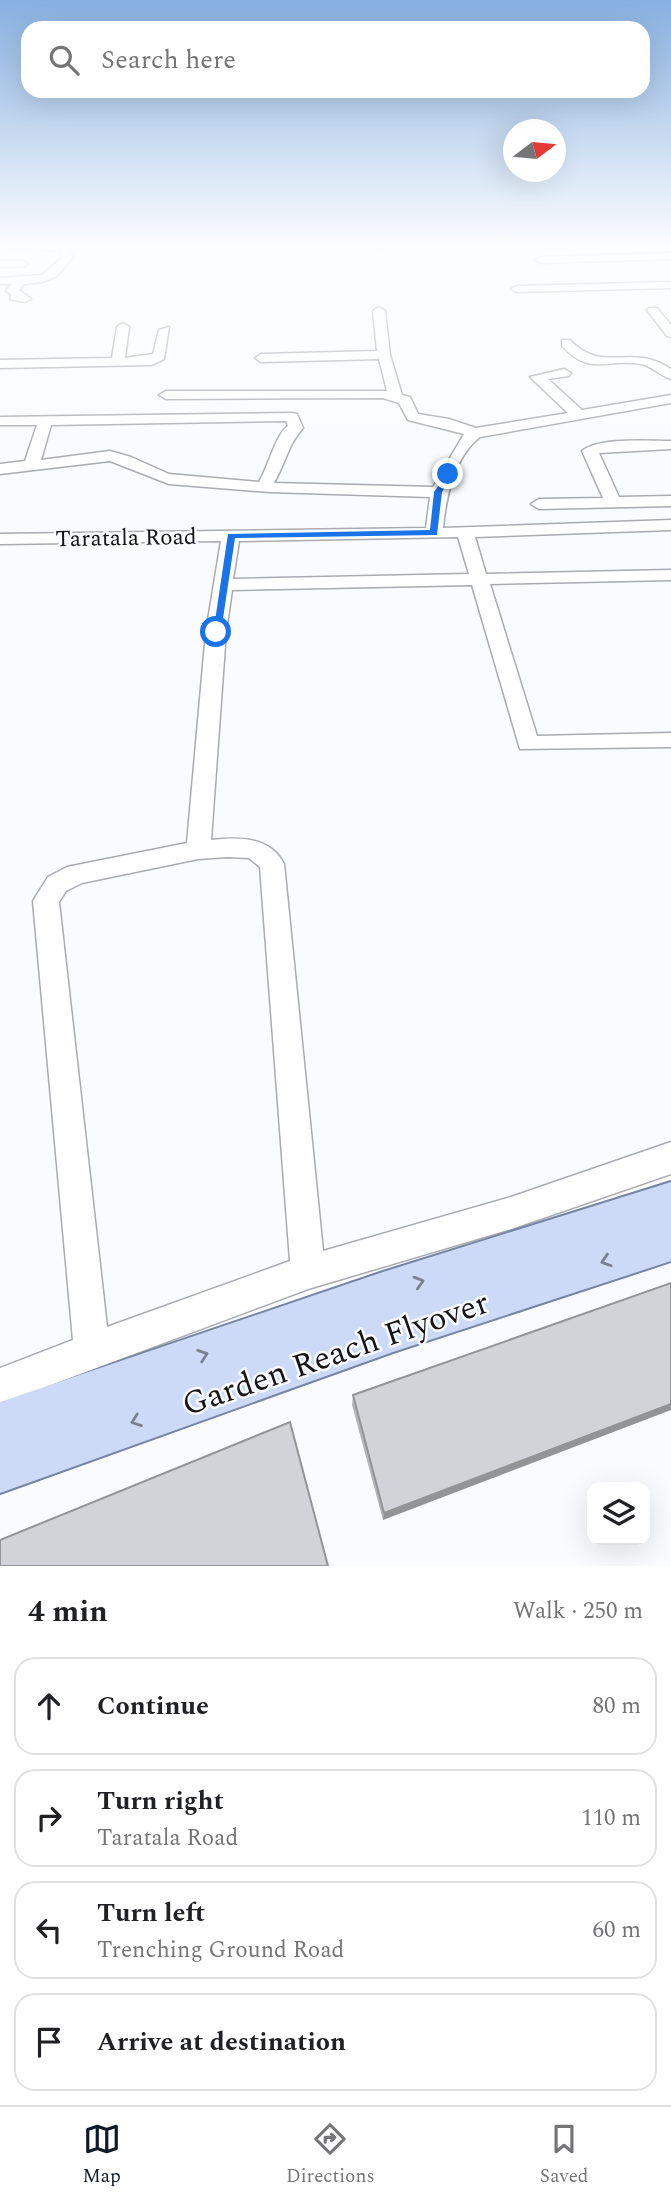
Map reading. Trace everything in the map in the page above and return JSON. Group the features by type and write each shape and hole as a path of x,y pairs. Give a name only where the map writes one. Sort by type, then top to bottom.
{"main road":[{"name":"Garden Reach Flyover","path":"0,1425 383,1293 671,1202"},
{"name":"Garden Reach Flyover","path":"0,1469 393,1329 671,1240"}],"street":[{"path":"380,317 384,355 395,396"},
{"path":"659,317 671,333"},
{"path":"118,361 123,327"},
{"path":"0,364 156,359 165,330"},
{"path":"566,343 576,355 587,362 646,361 671,375"},
{"path":"261,358 384,355"},
{"path":"0,376 85,372"},
{"path":"564,373 537,377 579,415"},
{"path":"166,395 358,393 395,396 405,400 413,417 444,422 475,433"},
{"path":"434,533 438,492 466,440 475,433 671,400"},
{"path":"0,410 45,415 148,419 292,417 296,428 286,434 278,462 264,486"},
{"path":"0,421 45,415"},
{"path":"32,465 45,415"},
{"path":"110,456 122,437 148,419"},
{"path":"613,502 590,450 603,447 671,445"},
{"path":"0,469 110,456 123,457 164,478 264,486 438,492"},
{"path":"539,504 671,501"},
{"name":"Taratala Road","path":"0,539 434,533 671,525"},
{"path":"465,532 528,744 671,740"},
{"path":"198,850 222,585 231,535"},
{"path":"222,585 671,575"},
{"path":"92,1351 46,901 57,884 76,874 198,850 249,847 265,854 272,864 308,1272"},
{"path":"0,1386 308,1272 511,1213 671,1158"}],"building":[{"path":"671,1283 671,1404 384,1513 353,1395"},
{"path":"290,1422 328,1566 0,1566 0,1540"}],"route":[{"path":"216,632 231,535 434,533 438,492 448,474"}]}
